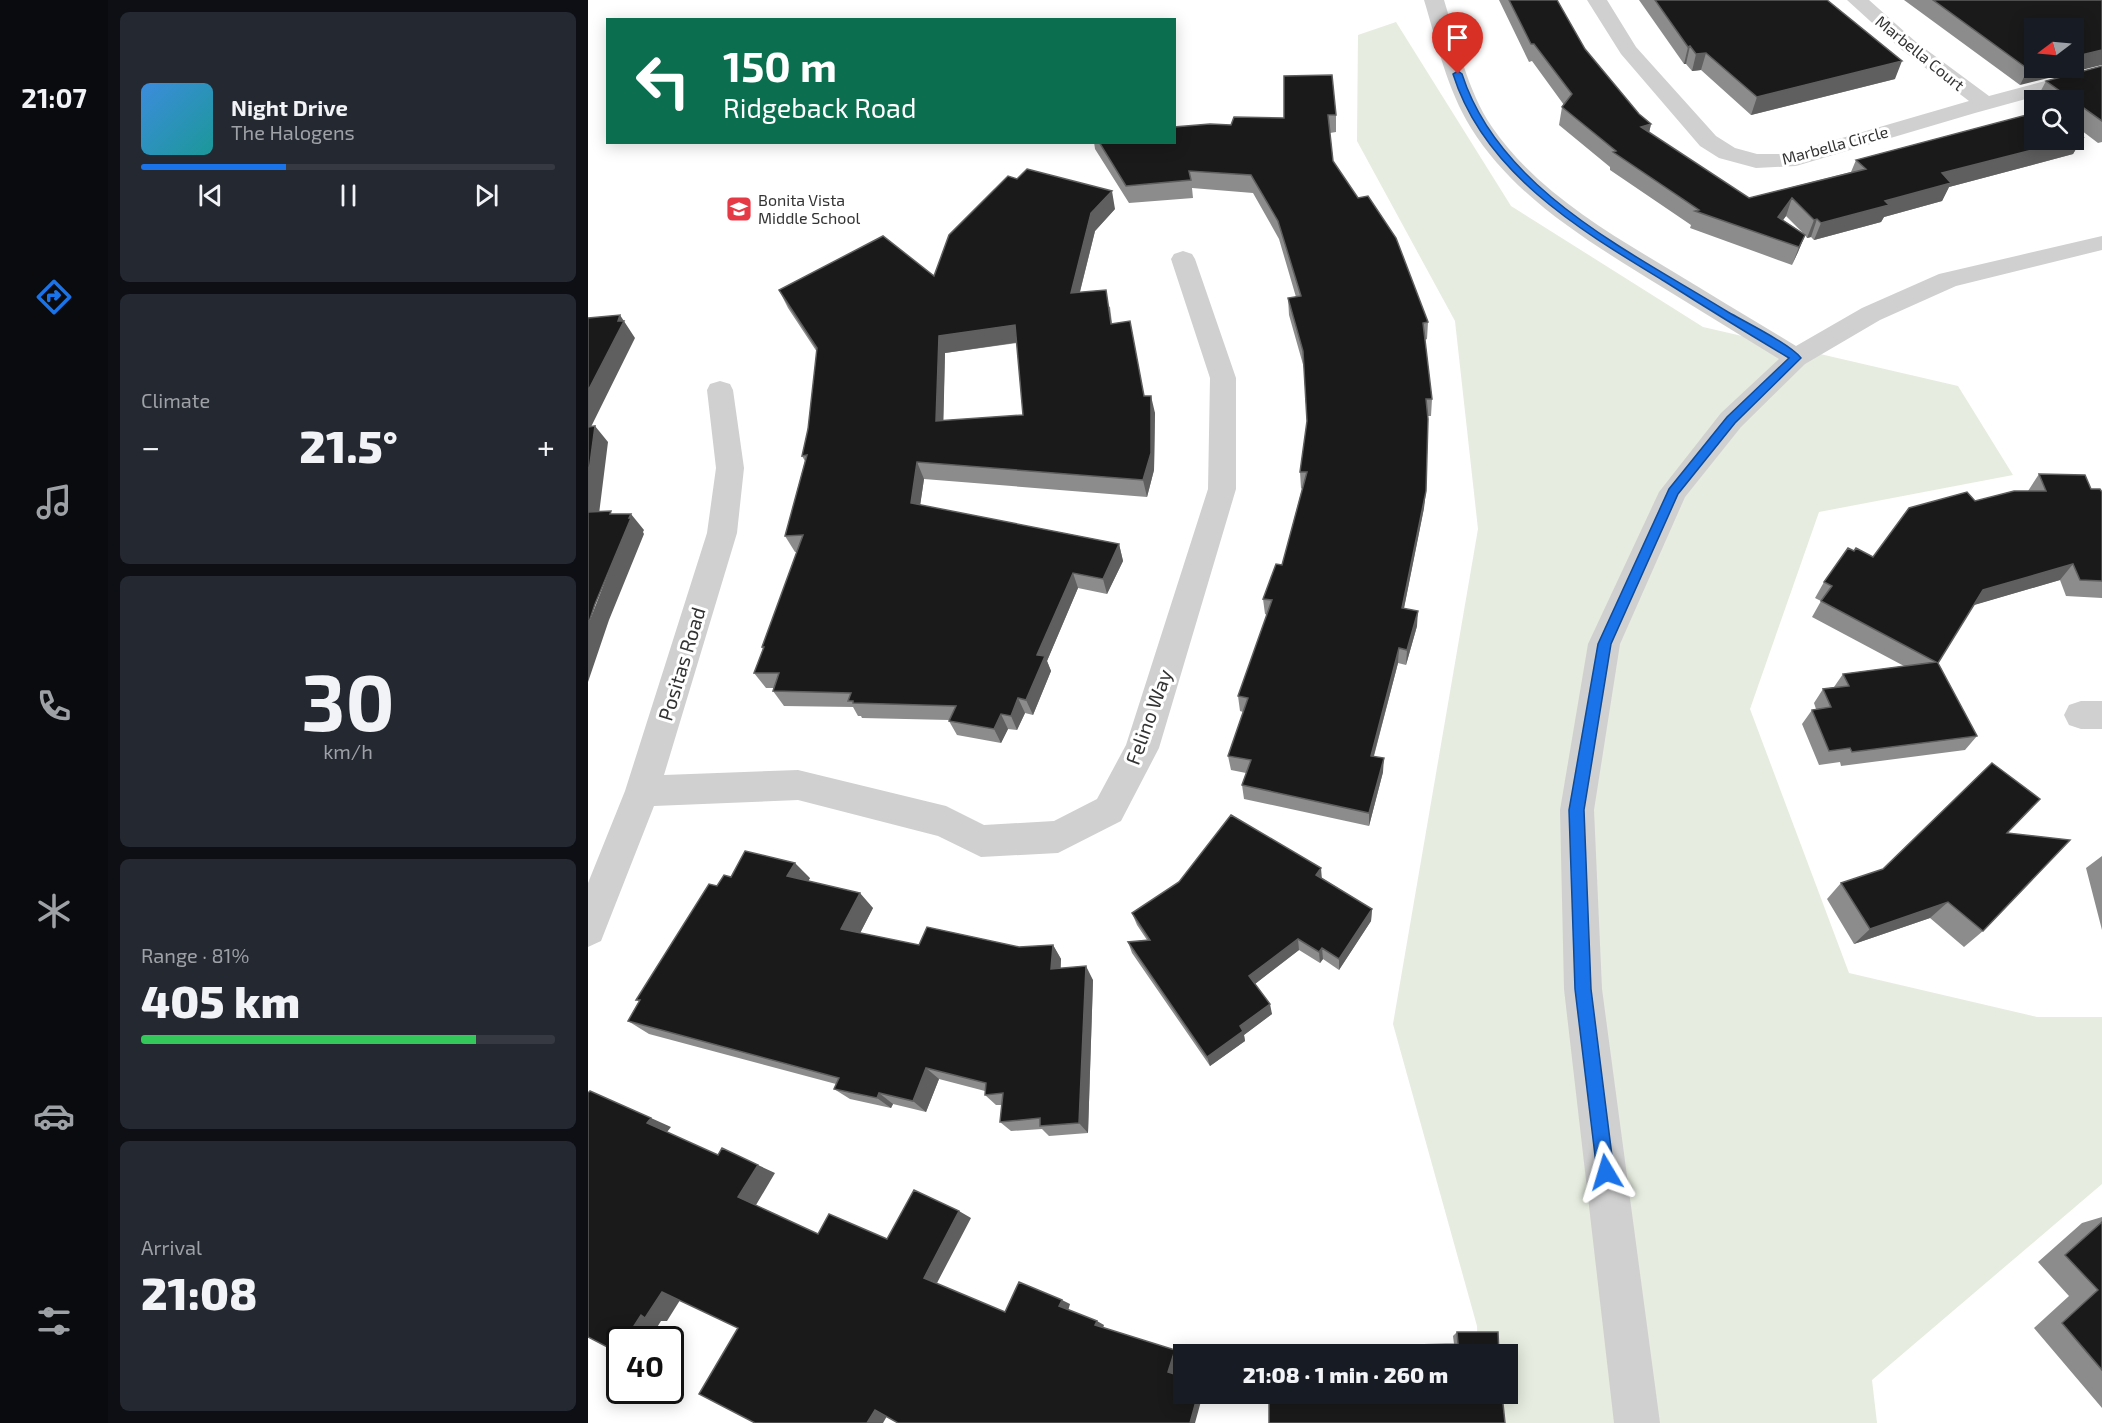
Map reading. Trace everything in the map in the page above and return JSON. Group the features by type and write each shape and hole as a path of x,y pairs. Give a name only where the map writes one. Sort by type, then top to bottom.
{"street":[{"path":"1434,0 1472,110 1500,151 1520,174 1599,237 1796,358"},
{"name":"Marbella Circle","path":"1597,0 1628,50 1708,141 1727,153 1756,161 1788,161 1984,103 2102,72"},
{"name":"Marbella Court","path":"1857,0 1909,46 1984,103"},
{"path":"1637,1423 1583,989 1577,810 1604,644 1673,492 1731,420 1796,358 1871,314 1948,280 2102,243"},
{"name":"Felino Way","path":"642,791 798,785 945,822 981,841 1058,837 1109,810 1142,748 1222,489 1223,378 1184,259"},
{"name":"Positas Road","path":"588,929 642,791 722,533 730,468 720,390"}],"shaded area":[{"path":"1396,22 1511,206 1703,327 1958,386 2013,475 1819,512 1750,709 1849,973 2037,1017 2102,1017 2102,1184 1872,1380 1877,1423 1481,1423 1480,1404 1518,1404 1518,1344 1478,1344 1477,1326 1393,1024 1478,529 1455,321 1357,141 1358,35"}],"building":[{"path":"1509,0 1557,0 1585,49 1639,114 1651,124 1641,127 1749,198 1866,169 1856,160 2024,116 2024,150 2033,150 1942,173 1951,183 1885,201 1889,205 1821,223 1817,219 1814,220 1792,198 1778,217 1805,235 1799,247 1695,211 1699,210 1613,152 1616,151 1562,107 1572,94 1534,44 1531,44"},
{"path":"1655,0 1827,0 1902,61 1757,97 1706,53 1696,54 1690,46 1688,47"},
{"path":"1933,0 2102,0 2102,50 2084,54 2084,18 2024,18 2024,66"},
{"path":"2102,66 2102,121 2084,108 2084,90 2059,90 2046,81 2057,78 2084,78 2084,71"},
{"path":"1332,75 1336,115 1328,115 1333,161 1358,198 1368,196 1396,238 1428,322 1423,323 1432,399 1426,399 1428,419 1426,491 1402,608 1418,611 1407,650 1399,648 1371,756 1384,758 1369,813 1242,785 1251,760 1228,756 1248,698 1238,696 1272,600 1263,599 1276,564 1282,565 1307,472 1300,472 1307,421 1303,351 1288,298 1301,296 1278,221 1251,175 1189,171 1191,180 1126,186 1100,144 1176,144 1176,127 1231,125 1234,117 1284,118 1284,76"},
{"path":"1027,169 1112,191 1091,213 1071,293 1106,290 1111,324 1130,321 1144,396 1151,396 1151,453 1143,480 917,462 911,503 1119,544 1103,579 1073,573 1037,655 1045,656 1026,700 1018,698 1011,716 1001,714 994,729 949,721 956,706 853,703 853,701 848,701 851,693 773,691 779,673 754,673 803,535 785,536 807,455 802,456 808,429 817,348 779,290 883,236 934,276 949,235 1008,176 1017,179","holes":["1015,325 1023,415 936,421 939,336"]},
{"path":"620,315 618,321 624,321 588,391 588,318"},
{"path":"595,426 588,479 588,427"},
{"path":"2039,474 2085,475 2091,489 2100,489 2102,492 2102,581 2080,580 2073,564 1983,590 1938,663 1977,736 1852,752 1850,748 1829,751 1812,710 1831,707 1823,689 1849,686 1843,674 1936,662 1821,601 1832,586 1824,582 1848,548 1854,551 1856,548 1873,557 1909,508 1967,492 1975,501 2014,491 2046,491"},
{"path":"611,511 610,514 631,514 629,518 631,518 588,625 588,512"},
{"path":"1992,763 2040,799 2007,833 2070,840 1983,931 1948,902 1870,929 1841,883 1883,869"},
{"path":"1231,815 1321,868 1316,875 1372,909 1339,959 1322,948 1319,952 1298,939 1249,976 1270,1004 1240,1026 1243,1031 1207,1057 1128,942 1150,940 1132,913 1179,882"},
{"path":"745,851 795,863 787,876 860,893 841,929 919,945 927,927 1019,947 1053,945 1051,969 1086,966 1079,1123 1040,1126 1040,1118 1000,1122 1003,1093 985,1095 986,1083 926,1068 913,1101 879,1093 877,1098 834,1089 839,1078 628,1021 640,1000 636,1000 709,884 717,886 724,875 731,877"},
{"path":"590,1091 651,1118 647,1123 718,1155 722,1148 758,1165 738,1197 818,1234 829,1214 887,1239 914,1190 959,1211 924,1278 1005,1312 1019,1282 1062,1300 1059,1306 1097,1321 1095,1325 1173,1349 1168,1372 1173,1374 1173,1404 1195,1404 1190,1423 898,1423 875,1410 867,1423 755,1423 699,1394 738,1328 662,1292 645,1318 641,1315 634,1326 606,1326 606,1346 588,1337 588,1093"},
{"path":"2102,1222 2102,1370 2062,1323 2098,1290 2065,1255"},
{"path":"1457,1332 1498,1332 1499,1344 1458,1344"},
{"path":"1269,1404 1503,1404 1505,1423 1269,1423"}],"place":[{"name":"Bonita Vista Middle School","path":"739,209"}],"route":[{"path":"1458,74 1472,110 1483,129 1520,174 1545,197 1599,237 1796,358 1731,420 1673,492 1604,644 1577,810 1583,989 1606,1172"}]}
